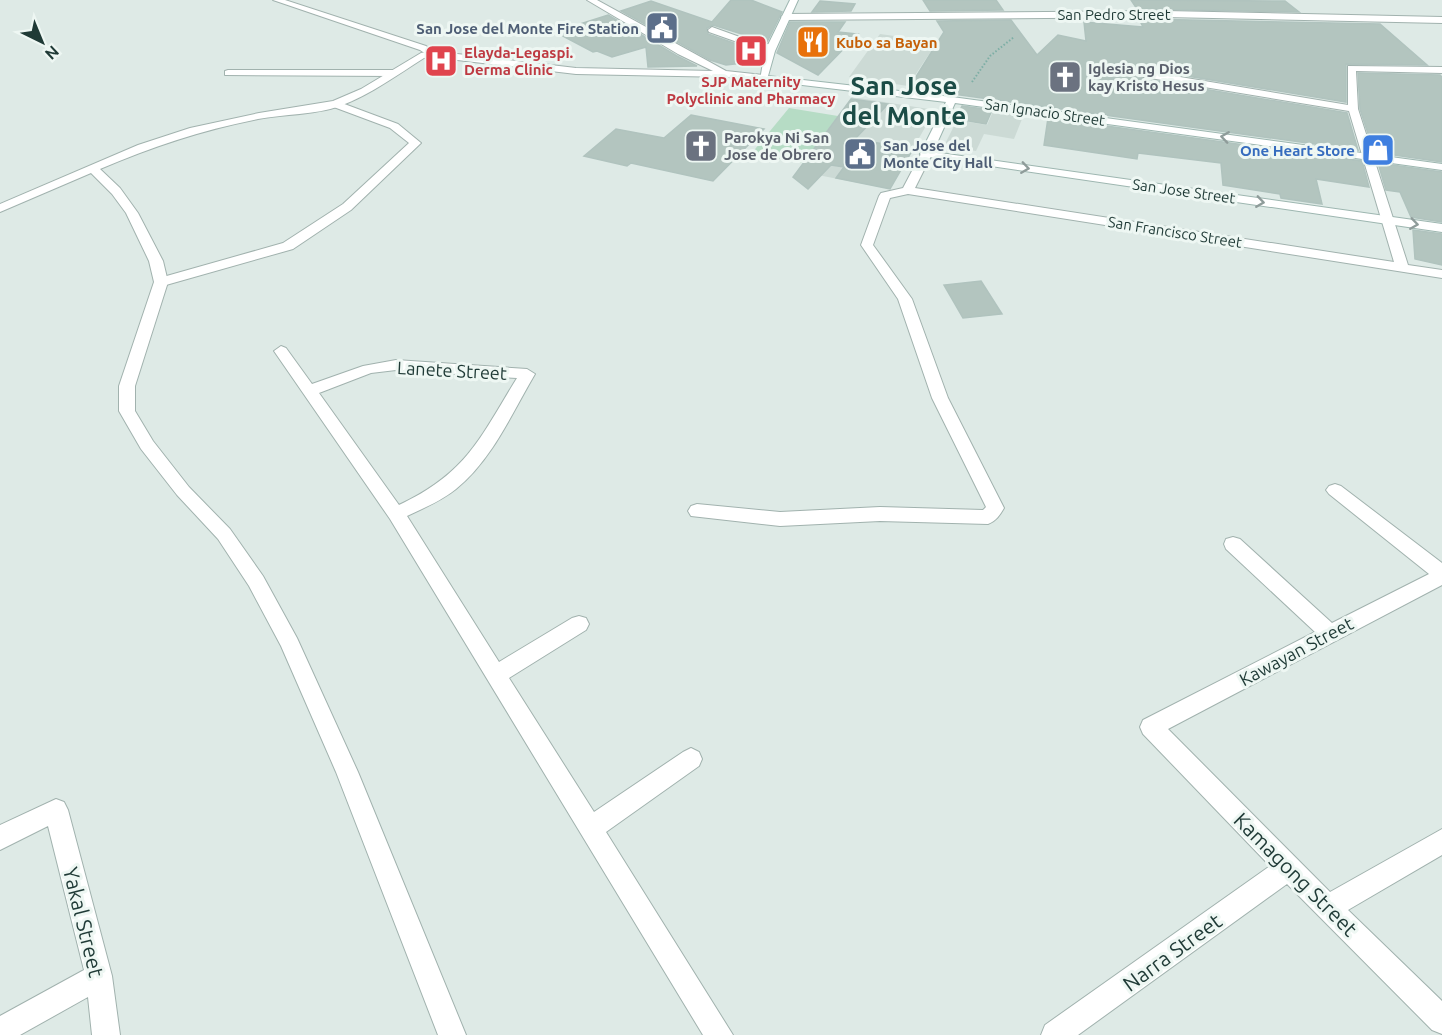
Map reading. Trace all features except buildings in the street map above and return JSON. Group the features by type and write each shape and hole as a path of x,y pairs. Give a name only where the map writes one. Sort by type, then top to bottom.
{"street":[{"path":"277,0 423,48 432,54"},
{"path":"591,0 681,52 728,74"},
{"path":"763,78 772,46 794,0"},
{"path":"1052,14 1060,6"},
{"name":"San Pedro Street","path":"785,17 1052,14 1280,15 1442,20"},
{"path":"712,30 746,42 772,46"},
{"path":"0,208 92,168 194,130 259,116 335,104 364,91 421,56 432,54"},
{"name":"San Ignacio Street","path":"432,54 576,71 728,74 958,100 1442,167"},
{"path":"1402,267 1353,109 1351,68 1442,70"},
{"path":"1120,69 1353,109"},
{"path":"228,72 394,73"},
{"path":"697,511 780,519 880,514 988,517 995,508 940,398 905,299 867,245 885,196 908,190 958,100"},
{"path":"161,282 288,246 347,207 416,143 394,126 335,104"},
{"name":"San Jose Street","path":"926,154 1442,228"},
{"path":"92,168 116,191 132,213 156,261 161,282 127,386 127,411 147,445 183,491 224,534 256,581 290,644 347,772 452,1035"},
{"name":"San Francisco Street","path":"908,190 1442,274"},
{"path":"281,351 396,514 720,1035"},
{"name":"Lanete Street","path":"309,391 368,369 396,365 527,374 469,467 436,494 396,514"},
{"path":"1335,490 1442,575"},
{"path":"1233,544 1329,633"},
{"name":"Kawayan Street","path":"1151,727 1442,575"},
{"path":"496,675 579,624"},
{"name":"Kamagong Street","path":"1151,727 1288,868 1442,1020"},
{"path":"591,828 691,759"},
{"name":"Yakal Street","path":"0,838 56,810 99,976 106,1035"},
{"path":"1328,908 1442,841"},
{"name":"Narra Street","path":"1055,1035 1288,868"},
{"path":"0,1031 99,976"}],"path":[{"path":"958,100 1000,46 1052,14"}],"shaded area":[{"path":"880,34 937,42 908,86 849,77"},
{"path":"852,97 935,110 890,189 797,171"},
{"path":"994,109 1024,114 1014,139 984,134 976,151 944,146 957,120 987,125"}],"green space":[{"path":"789,108 838,116 803,163 751,154"}],"place":[{"name":"San Jose del Monte Fire Station","path":"662,28"},
{"name":"Kubo sa Bayan","path":"813,42"},
{"name":"SJP Maternity Polyclinic and Pharmacy","path":"751,51"},
{"name":"Elayda-Legaspi. Derma Clinic","path":"441,61"},
{"name":"Iglesia ng Dios kay Kristo Hesus","path":"1065,77"},
{"name":"Parokya Ni San Jose de Obrero","path":"701,146"},
{"name":"One Heart Store","path":"1378,150"},
{"name":"San Jose del Monte City Hall","path":"860,154"}],"district":[{"name":"San Jose del Monte","path":"904,100"}]}
